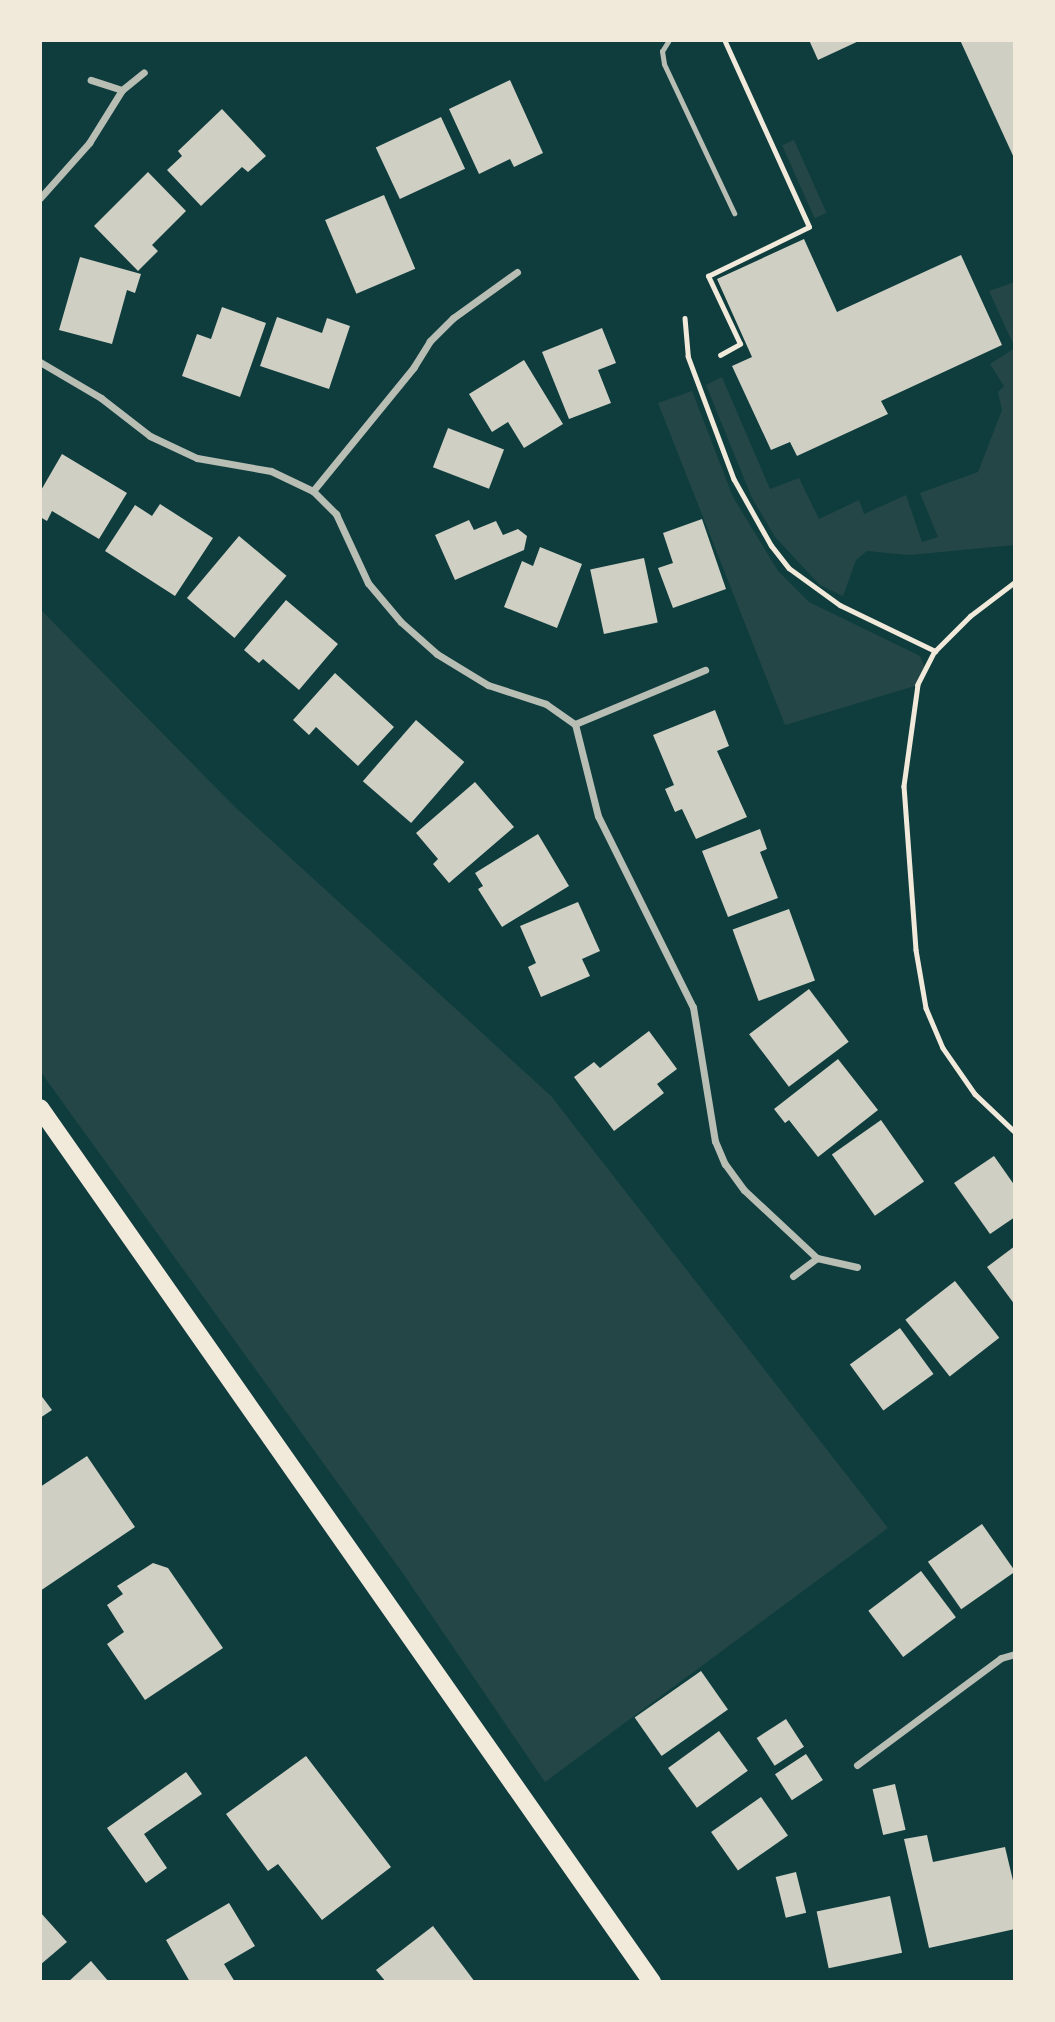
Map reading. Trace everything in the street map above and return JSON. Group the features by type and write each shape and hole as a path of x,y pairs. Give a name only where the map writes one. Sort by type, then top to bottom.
{"main road":[{"path":"40,1108 652,1982"}],"street":[{"path":"40,198 89,143 122,90 144,72"},
{"path":"91,80 122,90"},
{"path":"313,491 430,341 453,318 517,272"},
{"path":"40,362 101,398 150,436 186,453 271,471 313,491 335,514 368,583 401,622 437,654 488,685 546,704 575,723 598,816 692,1007 715,1141 725,1164 744,1191 817,1258 857,1267"},
{"path":"575,723 705,670"},
{"path":"793,1276 817,1258"},
{"path":"857,1765 1001,1658 1015,1654"}],"lane":[{"path":"669,40 662,51 664,64 734,214"}],"path":[{"path":"685,318 688,356 734,479 771,545 789,568 840,605 935,651"},
{"path":"1015,582 970,616 935,651 918,685 904,786 916,950 926,1008 943,1048 975,1094 1015,1132"}],"shaded area":[{"path":"794,140 827,213 815,218 782,145"},
{"path":"1015,282 1015,348 989,291"},
{"path":"1015,348 1015,545 909,555 867,551 856,560 843,596 820,585 775,537 752,498 706,385 722,377 770,489 799,478 819,519 859,500 864,514 906,495 922,542 938,537 920,493 978,472 1002,410 998,392 1004,386 990,364"},
{"path":"692,391 733,497 778,571 809,602 920,656 924,666 918,685 785,725 658,403"},
{"path":"40,609 235,807 551,1096 888,1528 545,1782 402,1572 40,1071"}],"building":[{"path":"809,40 861,40 818,60"},
{"path":"960,40 1015,40 1015,160"},
{"path":"510,80 543,153 514,167 510,159 479,174 449,109"},
{"path":"222,109 266,156 248,172 242,167 201,206 167,170 182,156 178,151"},
{"path":"441,117 465,169 400,199 376,147"},
{"path":"148,172 186,211 152,245 158,251 138,271 94,226"},
{"path":"384,195 415,269 356,294 325,220"},
{"path":"804,239 837,312 961,255 1002,345 881,401 888,414 797,456 790,442 771,450 732,366 752,357 717,279"},
{"path":"80,257 141,274 135,293 127,290 112,344 59,330"},
{"path":"222,307 266,323 240,397 182,376 197,334 211,339"},
{"path":"277,317 322,333 327,318 350,326 329,389 260,366"},
{"path":"602,328 616,363 598,370 611,403 569,419 542,352"},
{"path":"524,360 563,424 524,448 508,422 492,432 469,394"},
{"path":"448,428 504,450 489,489 433,467"},
{"path":"62,454 127,493 99,539 52,511 47,521 40,517 40,492"},
{"path":"160,504 213,538 175,596 105,551 135,505 152,516"},
{"path":"702,519 726,589 673,608 658,568 673,563 663,533"},
{"path":"469,520 474,530 496,521 503,535 518,529 527,536 524,550 455,580 435,535"},
{"path":"239,536 286,576 234,638 187,598"},
{"path":"540,547 582,564 557,628 504,607 522,561 533,566"},
{"path":"644,558 658,623 604,634 590,569"},
{"path":"286,600 338,644 299,690 263,659 259,663 244,650"},
{"path":"335,673 394,727 358,766 316,727 309,735 293,720"},
{"path":"715,710 729,746 717,751 747,817 696,839 682,809 675,812 665,789 674,785 653,735"},
{"path":"416,720 464,762 411,823 363,781"},
{"path":"475,782 514,827 449,883 433,864 438,859 416,833"},
{"path":"760,829 767,849 760,852 778,898 728,917 702,851"},
{"path":"538,834 569,886 502,927 478,889 483,886 475,873"},
{"path":"578,902 600,951 582,959 590,976 541,997 528,967 536,963 520,926"},
{"path":"789,909 815,980 759,1001 733,930"},
{"path":"809,989 849,1042 789,1087 749,1034"},
{"path":"649,1031 677,1069 657,1084 664,1093 614,1131 574,1077 594,1062 600,1068"},
{"path":"838,1059 878,1110 818,1157 789,1120 785,1123 774,1109"},
{"path":"881,1120 924,1181 875,1216 832,1154"},
{"path":"994,1156 1015,1186 1015,1217 990,1234 954,1183"},
{"path":"1015,1246 1015,1305 987,1267"},
{"path":"955,1281 999,1338 950,1377 905,1320"},
{"path":"900,1328 934,1374 883,1411 850,1364"},
{"path":"40,1394 52,1410 40,1418"},
{"path":"87,1456 135,1527 40,1591 40,1487"},
{"path":"982,1524 1015,1572 961,1609 928,1562"},
{"path":"153,1563 168,1568 223,1648 145,1700 107,1644 124,1632 107,1605 123,1594 117,1586"},
{"path":"921,1571 956,1617 903,1657 868,1611"},
{"path":"701,1671 728,1710 662,1756 635,1717"},
{"path":"786,1719 804,1747 775,1766 757,1738"},
{"path":"719,1731 748,1771 697,1808 668,1768"},
{"path":"806,1754 823,1780 792,1800 775,1774"},
{"path":"306,1756 391,1867 322,1920 278,1864 268,1871 226,1814"},
{"path":"186,1772 202,1794 144,1834 167,1868 146,1883 107,1828"},
{"path":"895,1784 906,1830 883,1835 873,1789"},
{"path":"761,1797 788,1836 738,1870 711,1832"},
{"path":"927,1835 933,1862 1005,1847 1015,1889 1015,1929 929,1948 904,1839"},
{"path":"796,1872 806,1913 786,1918 776,1877"},
{"path":"890,1896 902,1953 829,1968 817,1912"},
{"path":"229,1903 255,1946 224,1964 235,1982 190,1982 166,1940"},
{"path":"40,1912 67,1942 40,1965"},
{"path":"433,1926 475,1982 386,1982 376,1970"},
{"path":"91,1961 109,1982 68,1982"}]}
